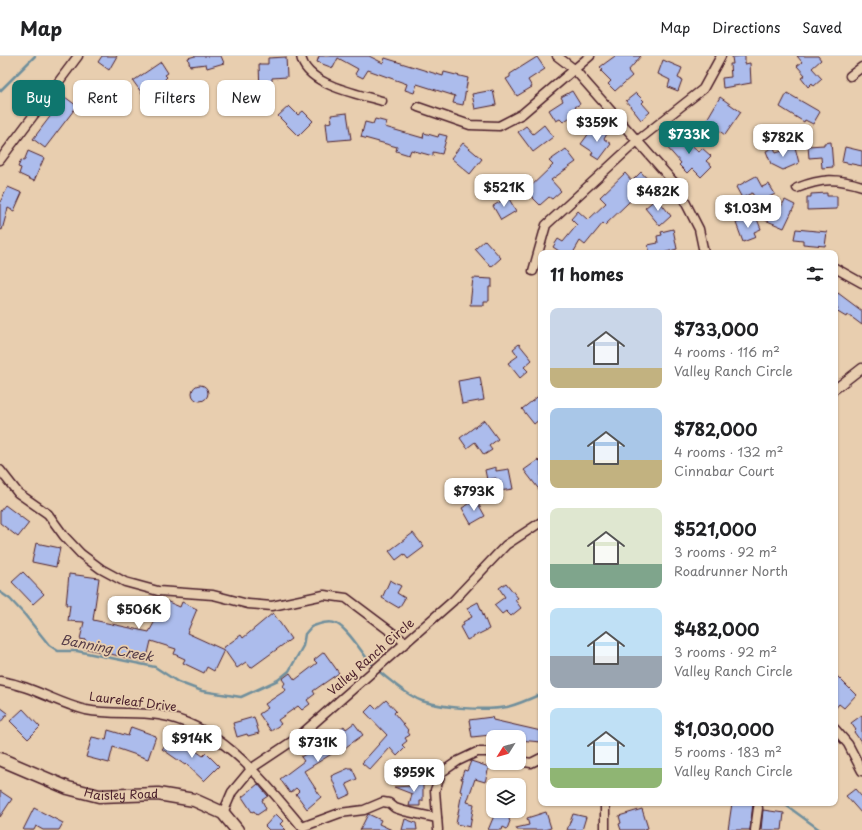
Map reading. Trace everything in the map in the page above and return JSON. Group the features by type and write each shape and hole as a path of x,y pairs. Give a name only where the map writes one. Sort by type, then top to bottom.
{"street":[{"path":"0,160 78,56"},
{"path":"302,56 302,60 313,75 326,84 382,101"},
{"path":"557,56 574,69 677,186 699,229 703,250"},
{"path":"418,107 470,126 499,126 522,114 590,56"},
{"path":"539,250 546,225 637,141 703,89 721,56"},
{"path":"850,76 862,67"},
{"path":"797,188 816,181 846,181 862,186"},
{"path":"534,271 538,256"},
{"path":"838,270 862,283"},
{"path":"838,387 862,368"},
{"path":"0,470 18,493 48,514 64,536 81,554 101,569 125,582 158,591 213,595 248,604 272,606 324,595 346,598 406,643"},
{"name":"Valley Ranch Circle","path":"222,813 232,792 252,768 297,738 453,601 506,545 538,524"},
{"name":"Laureleaf Drive","path":"0,681 18,684 86,710 111,714 158,715 182,720 212,736 252,768 302,827 340,813 364,810 383,802 389,803 395,808 404,811 437,818"},
{"path":"838,732 848,744 862,771"},
{"path":"438,830 435,790 442,772 458,761 477,752 486,752"},
{"name":"Haisley Road","path":"0,760 68,788 100,796 158,794 194,800 222,813 237,830"},
{"path":"526,762 531,763 538,760"},
{"path":"605,806 605,830"},
{"path":"755,830 758,808"}],"building":[{"path":"102,56 117,56 109,70 98,62"},
{"path":"195,56 221,56 224,63 207,68 206,64 190,66 188,58"},
{"path":"319,56 369,56 383,63 385,58 443,76 444,72 468,78 463,105 453,103 455,96 417,84 414,93 405,90 407,84 368,70 363,78 355,74 358,69 338,58 333,68 317,62"},
{"path":"615,56 641,56 628,71 632,76 615,91 608,84 611,81 601,71 603,70 600,67"},
{"path":"745,56 745,64 750,63 751,83 723,88 722,78 731,77 730,64 733,64 732,57"},
{"path":"797,56 818,56 821,60 812,68 822,79 814,86 812,83 808,87 801,78 805,75 797,66 802,62"},
{"path":"286,57 287,77 272,78 272,80 260,80 259,64 268,64 268,58"},
{"path":"537,57 545,69 528,80 532,87 517,96 506,79 510,77 510,74"},
{"path":"663,60 682,68 678,78 682,80 678,91 668,87 670,80 658,74"},
{"path":"161,62 168,73 165,75 167,77 164,80 140,80 140,91 133,81"},
{"path":"493,90 496,105 475,109 472,94"},
{"path":"572,91 580,104 575,107 578,112 563,122 560,119 556,121 549,110 563,101 561,97"},
{"path":"636,93 644,101 642,103 650,112 641,120 626,101"},
{"path":"787,93 820,112 813,124 805,120 804,122 780,107"},
{"path":"65,97 73,103 73,111 45,148 33,139 51,116 65,116"},
{"path":"720,97 741,112 725,135 706,121"},
{"path":"289,106 298,115 303,111 313,121 298,136 278,116"},
{"path":"347,113 351,139 328,141 326,123 332,122 331,115"},
{"path":"375,119 387,122 385,127 423,138 424,133 438,137 439,134 447,136 442,154 433,152 433,156 411,150 409,155 396,151 397,147 361,137 365,122 373,124"},
{"path":"544,125 553,137 533,152 518,132 526,126 533,134"},
{"path":"595,125 607,134 604,139 611,144 599,160 591,155 593,152 581,144"},
{"path":"678,132 699,152 702,148 711,156 706,161 712,166 701,177 692,168 687,173 679,165 681,163 665,145"},
{"path":"831,142 833,167 822,168 821,157 809,158 808,146 824,145 824,143"},
{"path":"463,143 482,159 470,174 451,158"},
{"path":"774,147 776,153 795,147 799,163 783,170 771,164 766,151"},
{"path":"845,147 862,151 862,166 842,162"},
{"path":"566,149 576,162 551,180 561,191 552,199 549,197 540,205 526,191 553,165 549,161"},
{"path":"28,151 44,158 34,181 19,174 21,168 18,167 21,160 24,161"},
{"path":"641,172 650,182 605,225 603,223 585,245 580,241 575,250 558,250 553,247 558,239 563,242 577,225 571,219 578,211 588,220 606,203 600,197 625,173 632,181"},
{"path":"756,176 762,187 769,184 775,194 758,203 752,193 742,198 736,187"},
{"path":"8,187 22,193 14,211 8,208 2,230 0,229 0,202"},
{"path":"827,193 827,196 837,196 837,209 807,210 807,197 811,197 811,194"},
{"path":"508,197 516,211 501,220 493,206"},
{"path":"776,197 781,207 785,200 795,205 784,228 765,220"},
{"path":"657,198 671,216 660,226 645,208"},
{"path":"747,219 749,222 757,219 761,229 754,232 756,237 743,242 736,223"},
{"path":"673,229 677,249 649,250 648,245 658,243 657,236 662,235 661,232"},
{"path":"796,229 827,232 825,246 803,244 803,240 794,239"},
{"path":"485,240 501,258 491,267 475,249"},
{"path":"473,278 492,279 492,287 489,287 489,301 484,301 484,305 470,305"},
{"path":"838,293 862,311 862,325 847,315 846,317 838,312"},
{"path":"519,344 532,360 524,367 528,371 520,378 508,363 518,356 513,349"},
{"path":"480,377 484,400 462,404 458,381"},
{"path":"197,385 203,385 208,390 206,399 203,401 197,401 192,396 192,390"},
{"path":"538,396 538,421 534,424 522,409"},
{"path":"484,420 498,439 489,446 492,450 484,455 475,442 467,448 460,438"},
{"path":"538,460 538,488 524,470"},
{"path":"496,467 496,471 509,469 513,489 499,491 496,478 487,480 485,470"},
{"path":"476,500 485,516 471,524 462,508"},
{"path":"5,505 29,523 18,537 0,523 0,511"},
{"path":"413,533 424,547 408,559 404,554 396,560 389,551"},
{"path":"36,543 60,548 56,567 32,562"},
{"path":"23,572 44,594 33,604 12,582"},
{"path":"69,574 99,578 93,620 149,632 166,601 180,607 182,602 197,609 187,633 224,650 214,671 207,667 204,673 183,663 185,659 174,654 176,649 151,641 146,662 84,648 86,640 80,639 84,622 68,621 70,605 66,605"},
{"path":"390,580 401,586 397,593 405,598 399,608 382,598"},
{"path":"506,583 518,598 515,600 521,608 511,616 506,611 502,614 494,605 505,597 499,588"},
{"path":"478,602 489,629 467,640 460,627 464,625 463,622 472,617 467,608"},
{"path":"273,613 291,639 251,668 246,662 237,668 223,648 241,635 243,638"},
{"path":"324,652 339,673 313,691 315,694 307,700 310,704 302,710 298,706 278,720 281,724 271,731 259,714 268,708 265,704 286,690 283,686 285,683 282,679 290,673 295,680 317,663 314,660"},
{"path":"838,677 856,695 844,708 839,704 838,705"},
{"path":"386,700 396,711 394,713 408,730 407,731 410,735 405,738 407,741 402,745 405,748 397,756 390,748 370,770 362,763 387,735 365,712 372,705 376,709"},
{"path":"0,707 8,713 0,723"},
{"path":"23,709 40,727 28,739 10,721"},
{"path":"862,715 862,743 854,732 856,730 851,723"},
{"path":"254,717 259,733 237,737 233,723"},
{"path":"492,717 493,720 538,730 538,742 526,741 526,730 486,730 486,736 472,737 469,720"},
{"path":"354,723 363,735 346,747 342,744 343,747 304,771 321,797 307,809 296,794 299,791 296,788 290,793 280,779 304,761 301,757 313,749 311,747 324,738 325,740 344,726 346,729"},
{"path":"131,727 156,736 148,759 113,747 109,763 86,757 92,737 106,740 108,730 128,736"},
{"path":"179,739 203,756 206,753 219,766 204,781 186,764 185,765 162,749 168,742 174,746"},
{"path":"471,761 486,766 486,770 488,770 485,782 475,779 467,802 474,804 470,827 456,824 462,792 460,791 463,779 461,779 464,770 467,771"},
{"path":"352,768 357,779 346,784 351,794 340,799 331,776"},
{"path":"412,783 423,783 423,801 420,801 420,806 409,806 412,794 394,787 412,786"},
{"path":"258,784 268,796 262,800 266,809 257,815 254,811 252,812 242,797"},
{"path":"855,789 862,797 862,814 846,796"},
{"path":"0,791 12,799 0,817"},
{"path":"732,806 753,806 750,830 728,830"},
{"path":"34,808 63,823 59,830 43,830 36,826 34,830 23,830"},
{"path":"642,809 648,828 642,830 621,830 619,816"},
{"path":"763,810 784,813 782,830 761,830"},
{"path":"546,812 551,828 544,830 517,830 516,828 529,825 527,818"},
{"path":"276,814 283,821 280,824 286,830 269,830 265,826"},
{"path":"368,814 381,820 379,824 392,830 360,830"},
{"path":"573,814 586,817 582,830 567,830"},
{"path":"493,818 510,818 507,829 503,827 502,830 488,830"},
{"path":"405,819 416,823 417,830 402,830"}],"waterway":[{"name":"Banning Creek","path":"0,91 35,56"},
{"name":"Banning Creek","path":"0,592 10,599 49,645 58,651 77,651 155,667 178,682 202,691 241,697 278,680 289,671 303,646 305,634 311,627 331,622 342,627 373,666 403,690 422,701 452,707 488,709 507,707 538,696"},
{"name":"Banning Creek","path":"787,806 820,830"}]}
